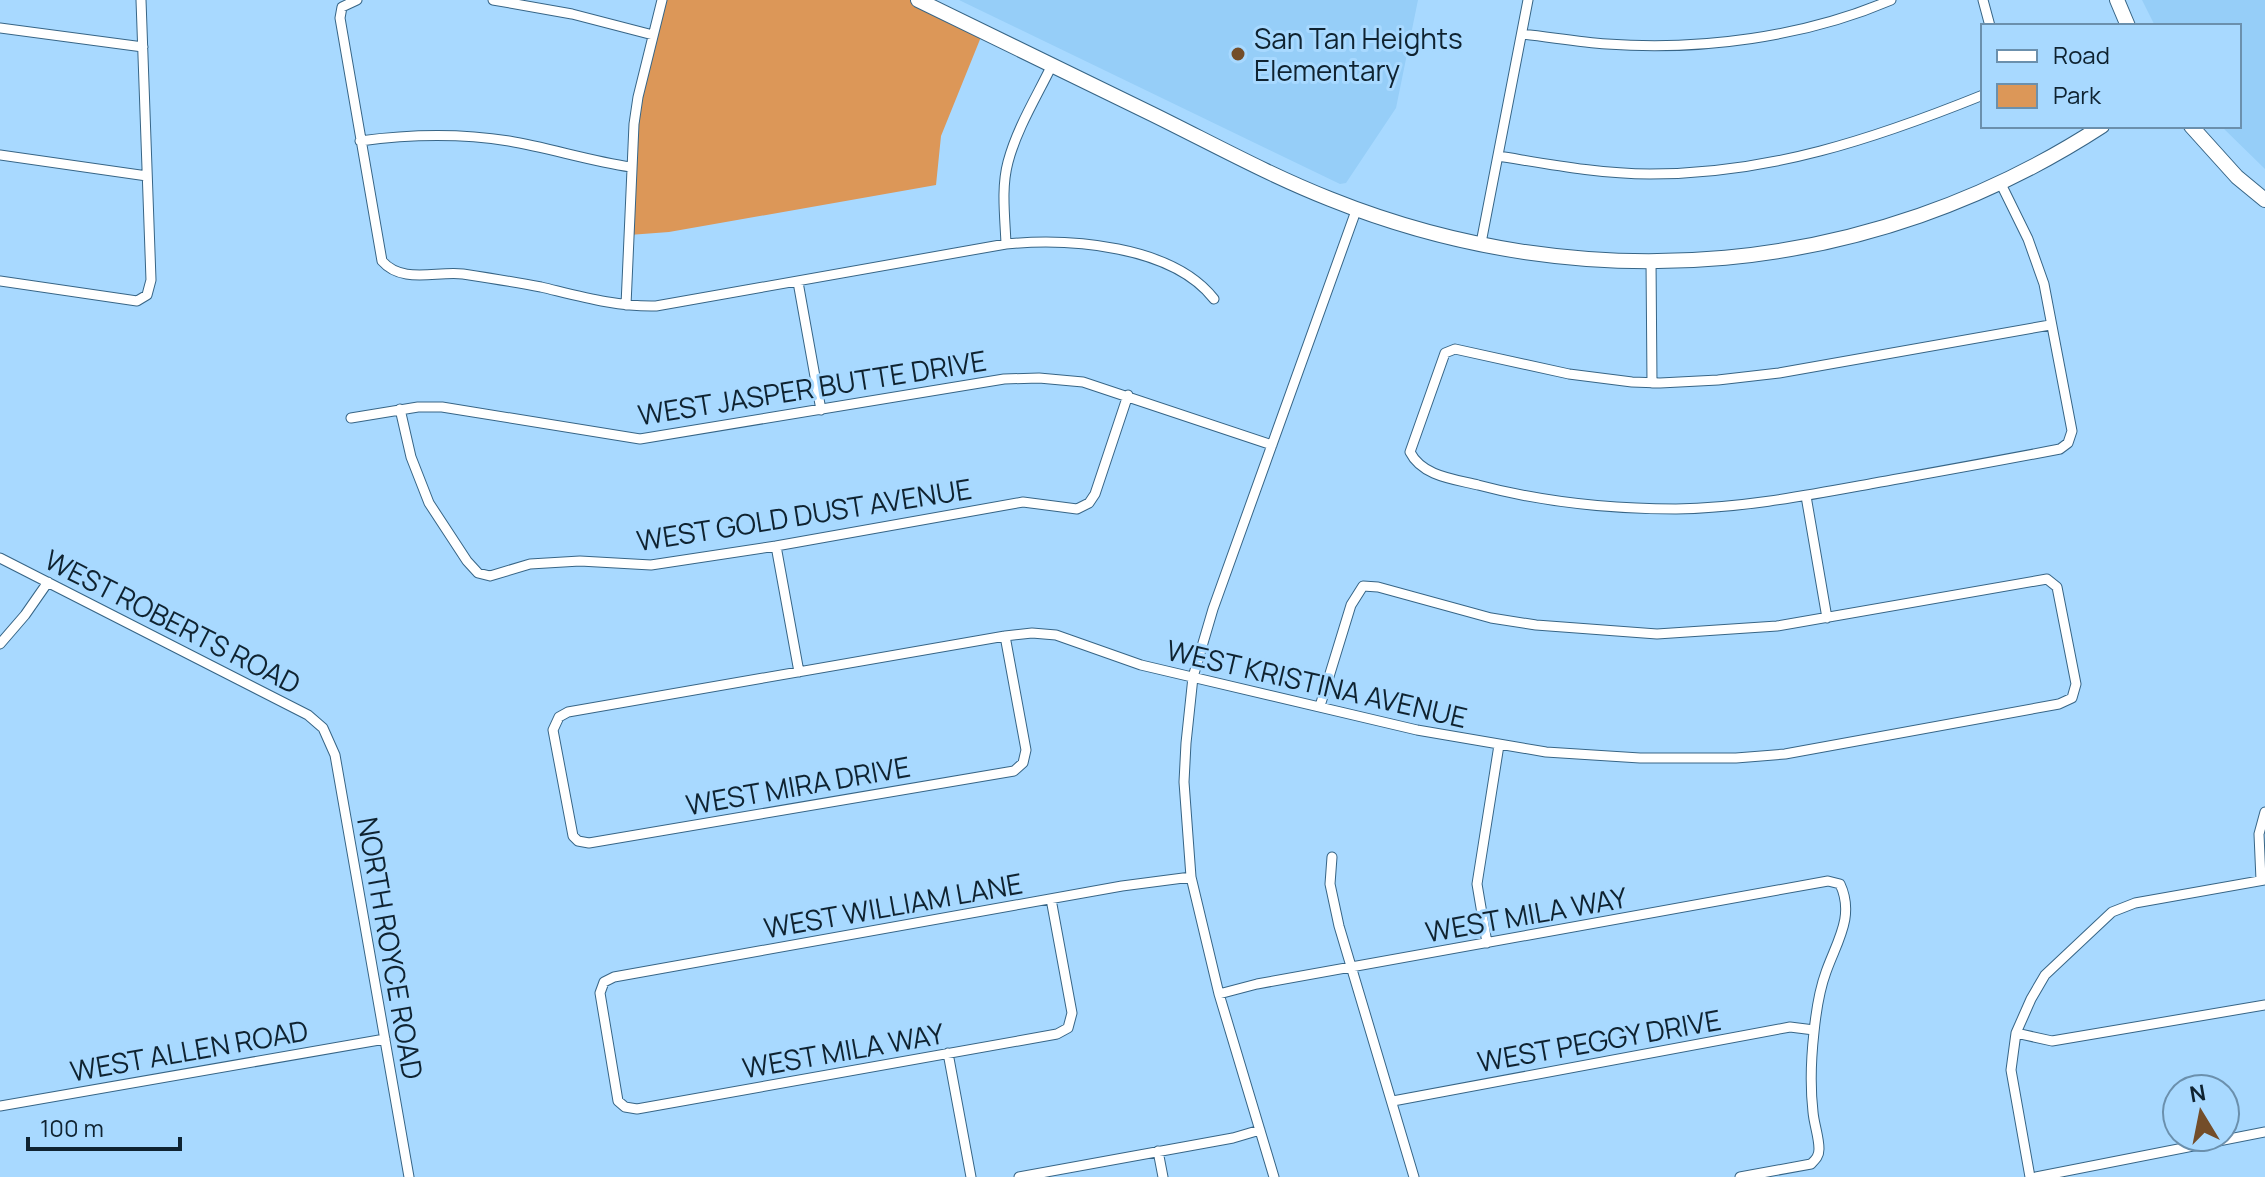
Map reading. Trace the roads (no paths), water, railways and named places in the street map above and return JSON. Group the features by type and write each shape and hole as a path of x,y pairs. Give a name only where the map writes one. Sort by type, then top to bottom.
{"street":[{"path":"0,281 137,301 147,295 151,280 141,0"},
{"path":"357,0 342,7 340,18 360,141 382,261 391,271 402,275 453,273 626,305 656,306 1006,244 1063,242 1144,256 1188,274 1204,286 1214,299"},
{"path":"493,0 548,9 653,35"},
{"path":"626,305 631,167 638,97 662,0"},
{"path":"918,0 1279,177 1406,225 1481,243 1560,256 1651,261 1746,256 1808,248 1948,207 2061,153 2099,128"},
{"path":"1481,243 1528,0"},
{"path":"1522,34 1607,44 1719,41 1773,34 1831,21 1891,0"},
{"path":"1983,0 1989,24"},
{"path":"2117,0 2127,24"},
{"path":"0,28 143,47"},
{"path":"1006,244 1004,194 1007,164 1052,65"},
{"path":"1498,156 1583,170 1650,174 1716,169 1828,151 1867,140 1981,96"},
{"path":"2193,128 2237,177 2265,200"},
{"path":"360,141 455,134 511,141 631,167"},
{"path":"0,155 147,176"},
{"path":"2000,182 2037,261 2044,284 2072,431 2068,443 2060,449 1806,496 1676,509 1569,503 1495,489 1428,471 1416,464 1410,452 1445,353 1455,349 1569,374 1652,383 1779,373 2050,325"},
{"path":"1274,1177 1219,994 1191,877 1184,782 1193,677 1213,609 1357,208"},
{"path":"1651,261 1652,383"},
{"path":"798,282 821,410"},
{"name":"WEST JASPER BUTTE DRIVE","path":"351,418 400,409 442,407 640,439 1004,379 1039,378 1083,382 1272,445"},
{"name":"WEST GOLD DUST AVENUE","path":"400,409 411,457 429,503 458,549 478,573 490,576 530,564 580,561 651,565 1023,502 1077,509 1089,503 1095,494 1128,395"},
{"path":"1320,706 1351,605 1363,586 1378,587 1491,618 1616,632 1734,631 1827,618 1806,496"},
{"path":"776,546 799,672"},
{"name":"WEST ROBERTS ROAD","path":"0,558 308,715 323,728"},
{"name":"WEST KRISTINA AVENUE","path":"578,841 573,836 553,730 559,717 568,712 1032,633 1056,635 1141,665 1417,730 1546,752 1640,758 1736,758 1785,754 2059,704 2072,698 2076,684 2057,587 2047,579 1827,618"},
{"path":"0,644 48,582"},
{"name":"WEST MIRA DRIVE","path":"578,841 589,843 1014,771 1023,763 1026,750 1005,636"},
{"name":"NORTH ROYCE ROAD","path":"323,728 335,755 409,1177"},
{"path":"1487,943 1477,884 1499,745"},
{"path":"2030,1177 2011,1070 2016,1033 2045,975 2112,912 2135,903 2263,880 2259,834 2265,812"},
{"path":"1332,857 1330,884 1350,967 1414,1177"},
{"name":"WEST WILLIAM LANE","path":"625,1107 618,1101 600,993 604,982 614,977 1191,877"},
{"name":"WEST MILA WAY","path":"1219,994 1350,967 1828,881 1840,884 1847,912 1844,929 1826,971 1814,1030"},
{"name":"WEST MILA WAY","path":"625,1107 637,1109 1057,1034 1068,1028 1072,1013 1051,899"},
{"path":"2016,1033 2052,1041 2265,1005"},
{"name":"WEST PEGGY DRIVE","path":"1393,1101 1790,1027 1814,1030"},
{"path":"1740,1177 1811,1164 1817,1158 1819,1147 1811,1083 1814,1030"},
{"name":"WEST ALLEN ROAD","path":"0,1106 385,1039"},
{"path":"948,1053 971,1177"},
{"path":"1019,1177 1233,1138 1260,1130"},
{"path":"2036,1177 2265,1132"},
{"path":"1158,1151 1163,1177"}],"place":[{"name":"San Tan Heights Elementary","path":"1238,54"}]}
